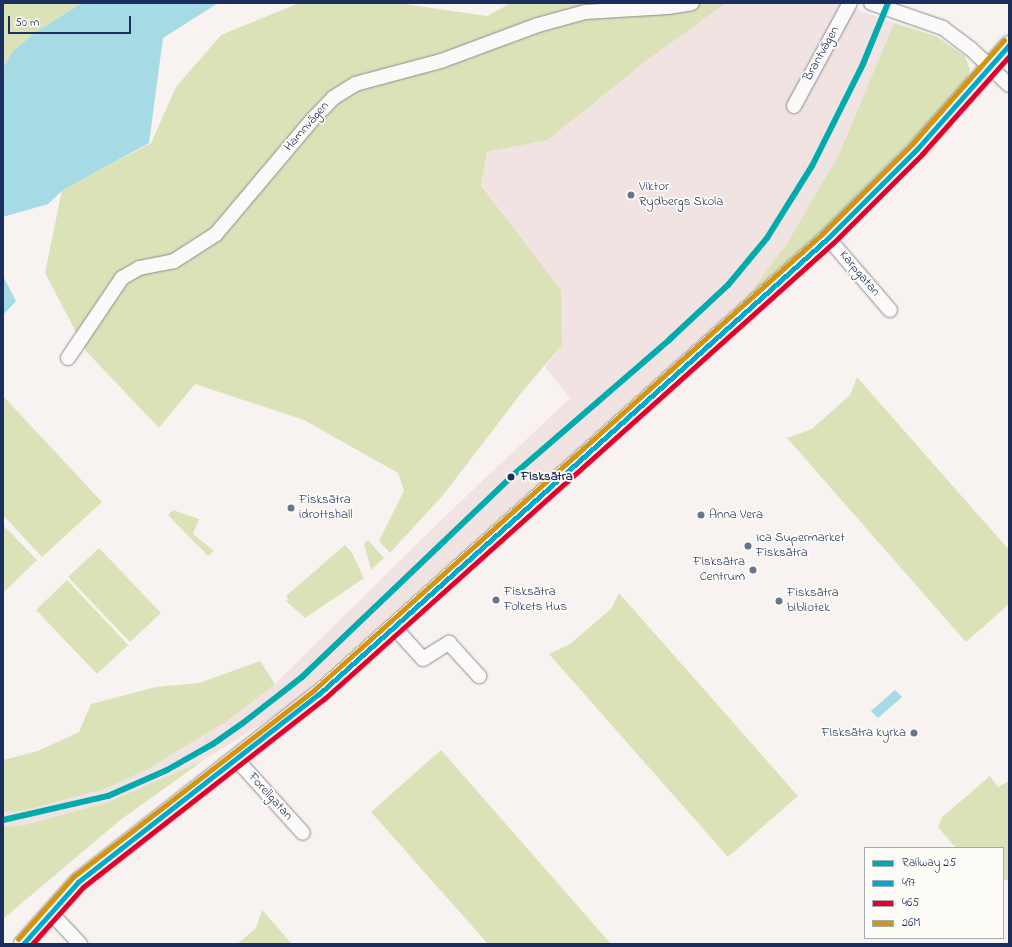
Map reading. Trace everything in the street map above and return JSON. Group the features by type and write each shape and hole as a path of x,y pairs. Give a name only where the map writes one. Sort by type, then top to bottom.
{"street":[{"name":"Hamnvägen","path":"68,358 122,278 139,268 174,261 216,234 313,119 333,98 355,84 441,61 538,25 585,12 668,7 692,3"},
{"name":"Brantvägen","path":"794,106 850,3"},
{"path":"871,3 943,28 971,48 1009,86"},
{"path":"23,944 78,882 237,760 394,627 828,238 916,149 1009,45"},
{"name":"Karpgatan","path":"828,238 890,310"},
{"path":"394,627 423,659 450,643 479,676"},
{"name":"Forellgatan","path":"237,760 303,833"},
{"path":"50,912 80,944"}],"shaded area":[{"name":"Viktor Rydbergs Skola","path":"726,3 839,3 894,23 839,154 786,245 746,298 284,710 204,760 163,780 109,802 25,825 3,827 3,812 22,811 105,789 148,769 227,721 275,684 437,524 570,398 545,367 562,345 561,290 481,184 487,152 548,140 646,61"}],"green space":[{"path":"3,3 82,3 36,32 13,51 3,68"},
{"path":"299,3 397,3 487,16 511,3 726,3 646,61 548,140 487,152 481,185 561,290 562,345 522,392 444,494 390,553 379,541 404,491 398,473 304,420 195,384 159,428 86,351 45,273 62,190 151,143 176,87 221,35"},
{"path":"894,23 936,36 965,56 970,69 966,84 827,226 746,298 786,245 839,154"},
{"path":"857,377 1009,550 1009,604 966,642 787,438 812,429 850,395"},
{"path":"3,396 102,502 42,557 3,515"},
{"path":"173,510 199,519 193,534 214,551 208,556 168,515"},
{"path":"3,525 37,560 3,593"},
{"path":"368,540 384,558 371,570 364,544"},
{"path":"345,545 352,553 364,578 305,618 286,601 288,599 286,596"},
{"path":"99,548 161,613 130,642 68,577"},
{"path":"67,580 128,645 97,674 36,610"},
{"path":"619,593 798,796 728,857 549,654 570,644 611,609"},
{"path":"260,661 275,684 227,721 148,769 105,789 22,811 3,812 3,760 38,751 79,732 91,704 156,687 199,683"},
{"path":"441,750 611,944 488,944 371,812"},
{"path":"204,760 119,821 3,919 3,827 25,825 109,802"},
{"path":"990,776 998,787 1009,781 1009,881 1004,879 1004,847 955,847 938,827 942,817"},
{"path":"262,910 292,944 237,944 256,928"}],"water":[{"path":"82,3 218,3 163,38 149,143 63,190 48,204 3,217 3,68 13,51 36,32"},
{"path":"3,276 16,301 3,315"},
{"path":"895,690 902,697 878,718 871,711"}],"rail line":[{"name":"25","path":"3,820 108,796 167,770 213,744 243,723 302,677 512,476 670,339 728,285 767,238 812,166 863,64 888,3"}],"transit line":[{"name":"26M","path":"18,939 73,877 315,689 823,233 912,144 1004,40"},
{"name":"497","path":"23,944 78,882 319,694 828,238 917,149 1009,45"},
{"name":"465","path":"32,944 83,887 324,699 833,243 922,154 1009,56"}],"place":[{"name":"Viktor Rydbergs Skola","path":"631,195"},
{"name":"Fisksätra","path":"511,477"},
{"name":"Fisksätra idrottshall","path":"291,508"},
{"name":"Anna Vera","path":"701,515"},
{"name":"Ica Supermarket Fisksätra","path":"748,546"},
{"name":"Fisksätra Centrum","path":"753,570"},
{"name":"Fisksätra Folkets Hus","path":"496,600"},
{"name":"Fisksätra bibliotek","path":"779,601"},
{"name":"Fisksätra kyrka","path":"914,733"}]}
